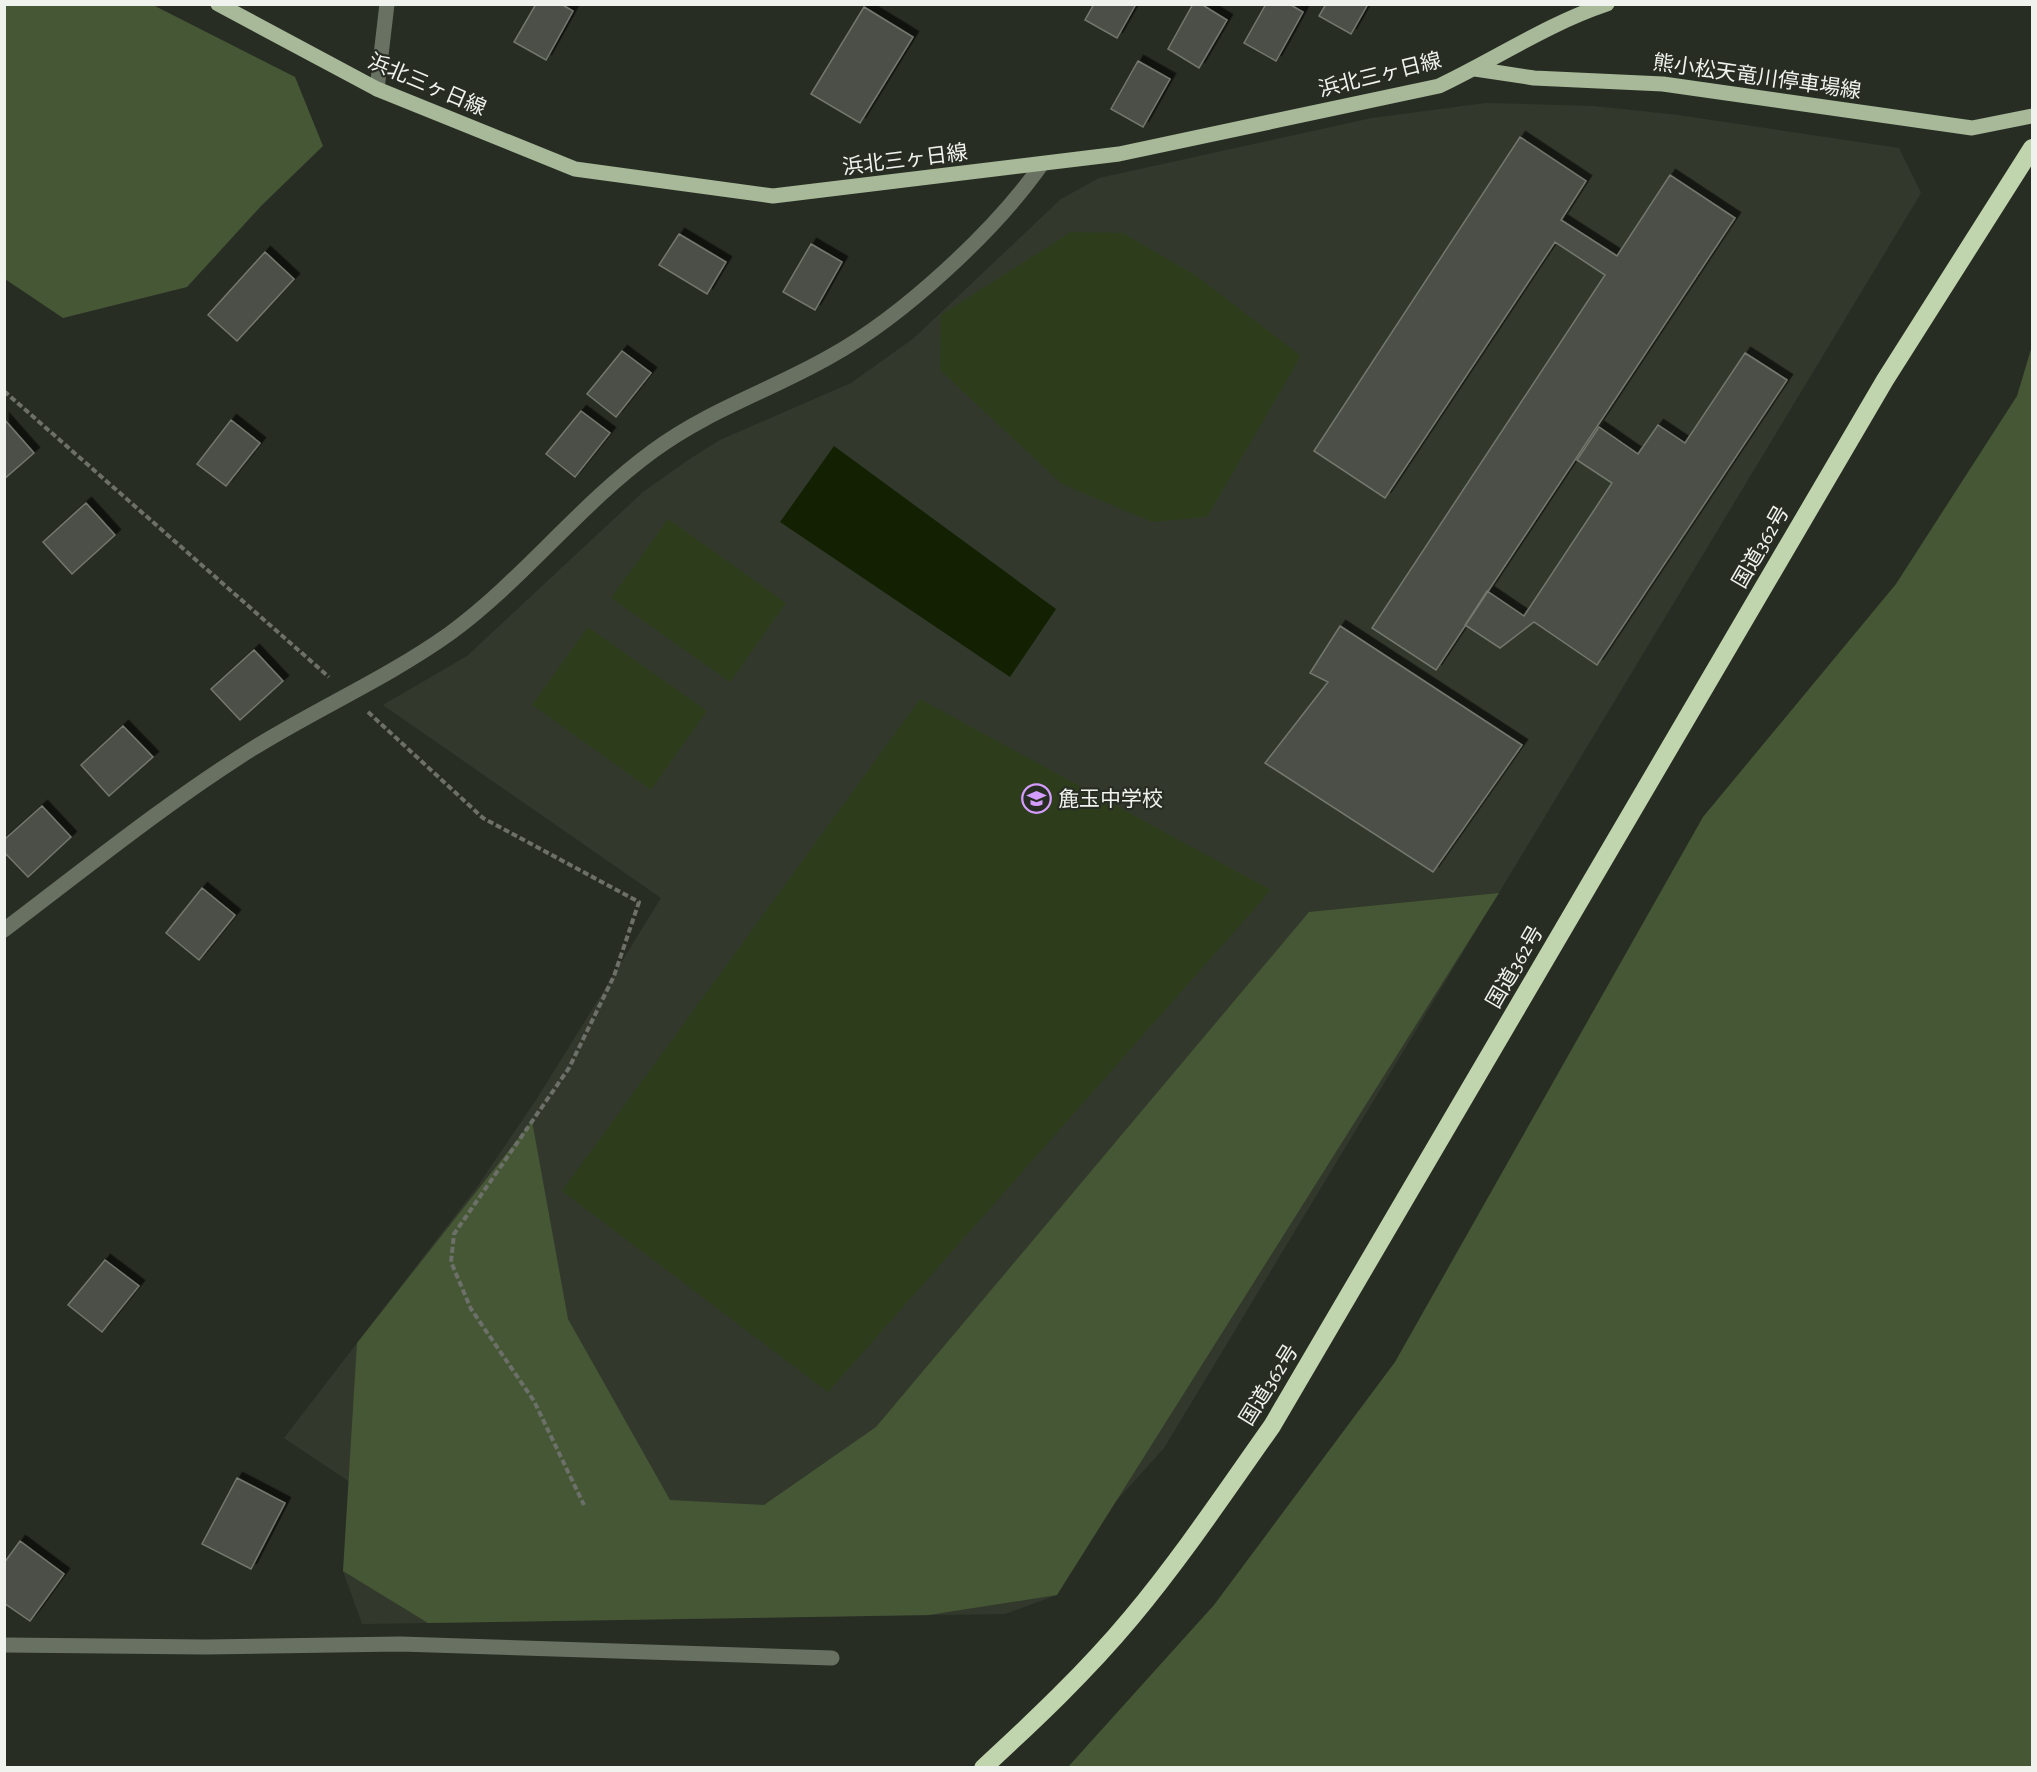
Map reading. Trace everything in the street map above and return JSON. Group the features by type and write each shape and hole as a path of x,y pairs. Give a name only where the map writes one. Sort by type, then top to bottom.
{"highway":[{"name":"国道362号","path":"983,1767 1046,1710 1129,1620 1183,1553 1272,1426 1885,380 2032,147"}],"main road":[{"name":"浜北三ヶ日線","path":"218,4 377,89 575,169 773,196 1119,154 1439,86 1475,69 1553,24 1607,4"},
{"name":"熊小松天竜川停車場線","path":"1475,69 1534,78 1663,84 1972,128 2032,116"}],"street":[{"path":"377,89 387,4"},
{"path":"4,930 167,808 233,762 415,656 465,621 652,452 703,418 828,358 885,322 1011,204 1042,164"},
{"path":"4,1645 206,1647 400,1644 832,1658"}],"path":[{"path":"4,391 350,694 483,818 639,902 614,976 569,1068 454,1234 451,1262 471,1309 534,1401 584,1505"}],"shaded area":[{"path":"4,5 153,5 295,77 323,146 262,205 187,287 63,318 5,279"},
{"name":"麁玉中学校","path":"1486,103 1594,106 1678,115 1899,148 1921,193 1164,1448 1093,1527 1057,1595 1005,1614 362,1624 343,1571 374,1525 372,1497 284,1438 477,1187 538,1097 661,898 383,705 467,656 643,492 691,458 720,440 851,383 914,338 1061,199 1099,178 1372,118"},
{"path":"1071,232 1123,233 1195,275 1301,356 1207,517 1152,522 1062,484 940,370 941,315"},
{"path":"2032,346 2032,1767 1068,1767 1214,1605 1395,1362 1703,817 1896,584 2017,396"},
{"path":"834,446 1056,609 1010,677 780,522"},
{"path":"668,519 786,603 730,682 611,598"},
{"path":"588,627 707,711 651,790 532,705"},
{"path":"920,699 1271,890 828,1392 562,1191"},
{"path":"1499,893 1057,1595 929,1615 428,1623 343,1571 357,1343 532,1121 568,1319 670,1500 764,1505 876,1427 1309,912"}],"building":[{"path":"536,4 561,4 573,11 546,60 514,42"},
{"path":"1094,4 1136,4 1117,38 1085,20"},
{"path":"1193,4 1201,4 1227,20 1199,68 1168,49"},
{"path":"1266,4 1289,4 1303,12 1276,61 1244,43"},
{"path":"1326,4 1368,4 1351,34 1319,16"},
{"path":"864,7 913,37 860,123 811,94"},
{"path":"1138,61 1170,79 1143,127 1111,109"},
{"path":"1520,137 1586,181 1561,220 1617,256 1670,175 1735,218 1436,670 1372,628 1605,275 1555,242 1385,498 1314,451"},
{"path":"679,234 726,262 707,294 659,265"},
{"path":"811,244 842,262 815,310 783,292"},
{"path":"265,252 294,279 237,341 208,315"},
{"path":"622,351 651,373 616,417 587,394"},
{"path":"1745,353 1787,380 1597,665 1534,622 1500,648 1465,625 1487,591 1524,616 1612,483 1577,460 1599,427 1638,454 1658,425 1685,443"},
{"path":"581,411 610,433 575,477 546,454"},
{"path":"4,419 34,453 4,479"},
{"path":"231,420 260,443 226,486 197,464"},
{"path":"86,503 115,535 72,574 43,542"},
{"path":"1340,626 1522,745 1433,872 1265,763 1328,682 1310,673"},
{"path":"254,650 283,681 240,720 211,689"},
{"path":"123,726 153,757 109,796 81,765"},
{"path":"42,806 71,837 28,877 4,852 4,840"},
{"path":"202,888 235,915 199,960 166,933"},
{"path":"105,1260 139,1286 102,1332 68,1305"},
{"path":"237,1478 285,1503 251,1569 202,1544"},
{"path":"20,1541 64,1574 30,1621 4,1603 4,1563"}],"place":[{"name":"麁玉中学校","path":"1037,799"}]}
